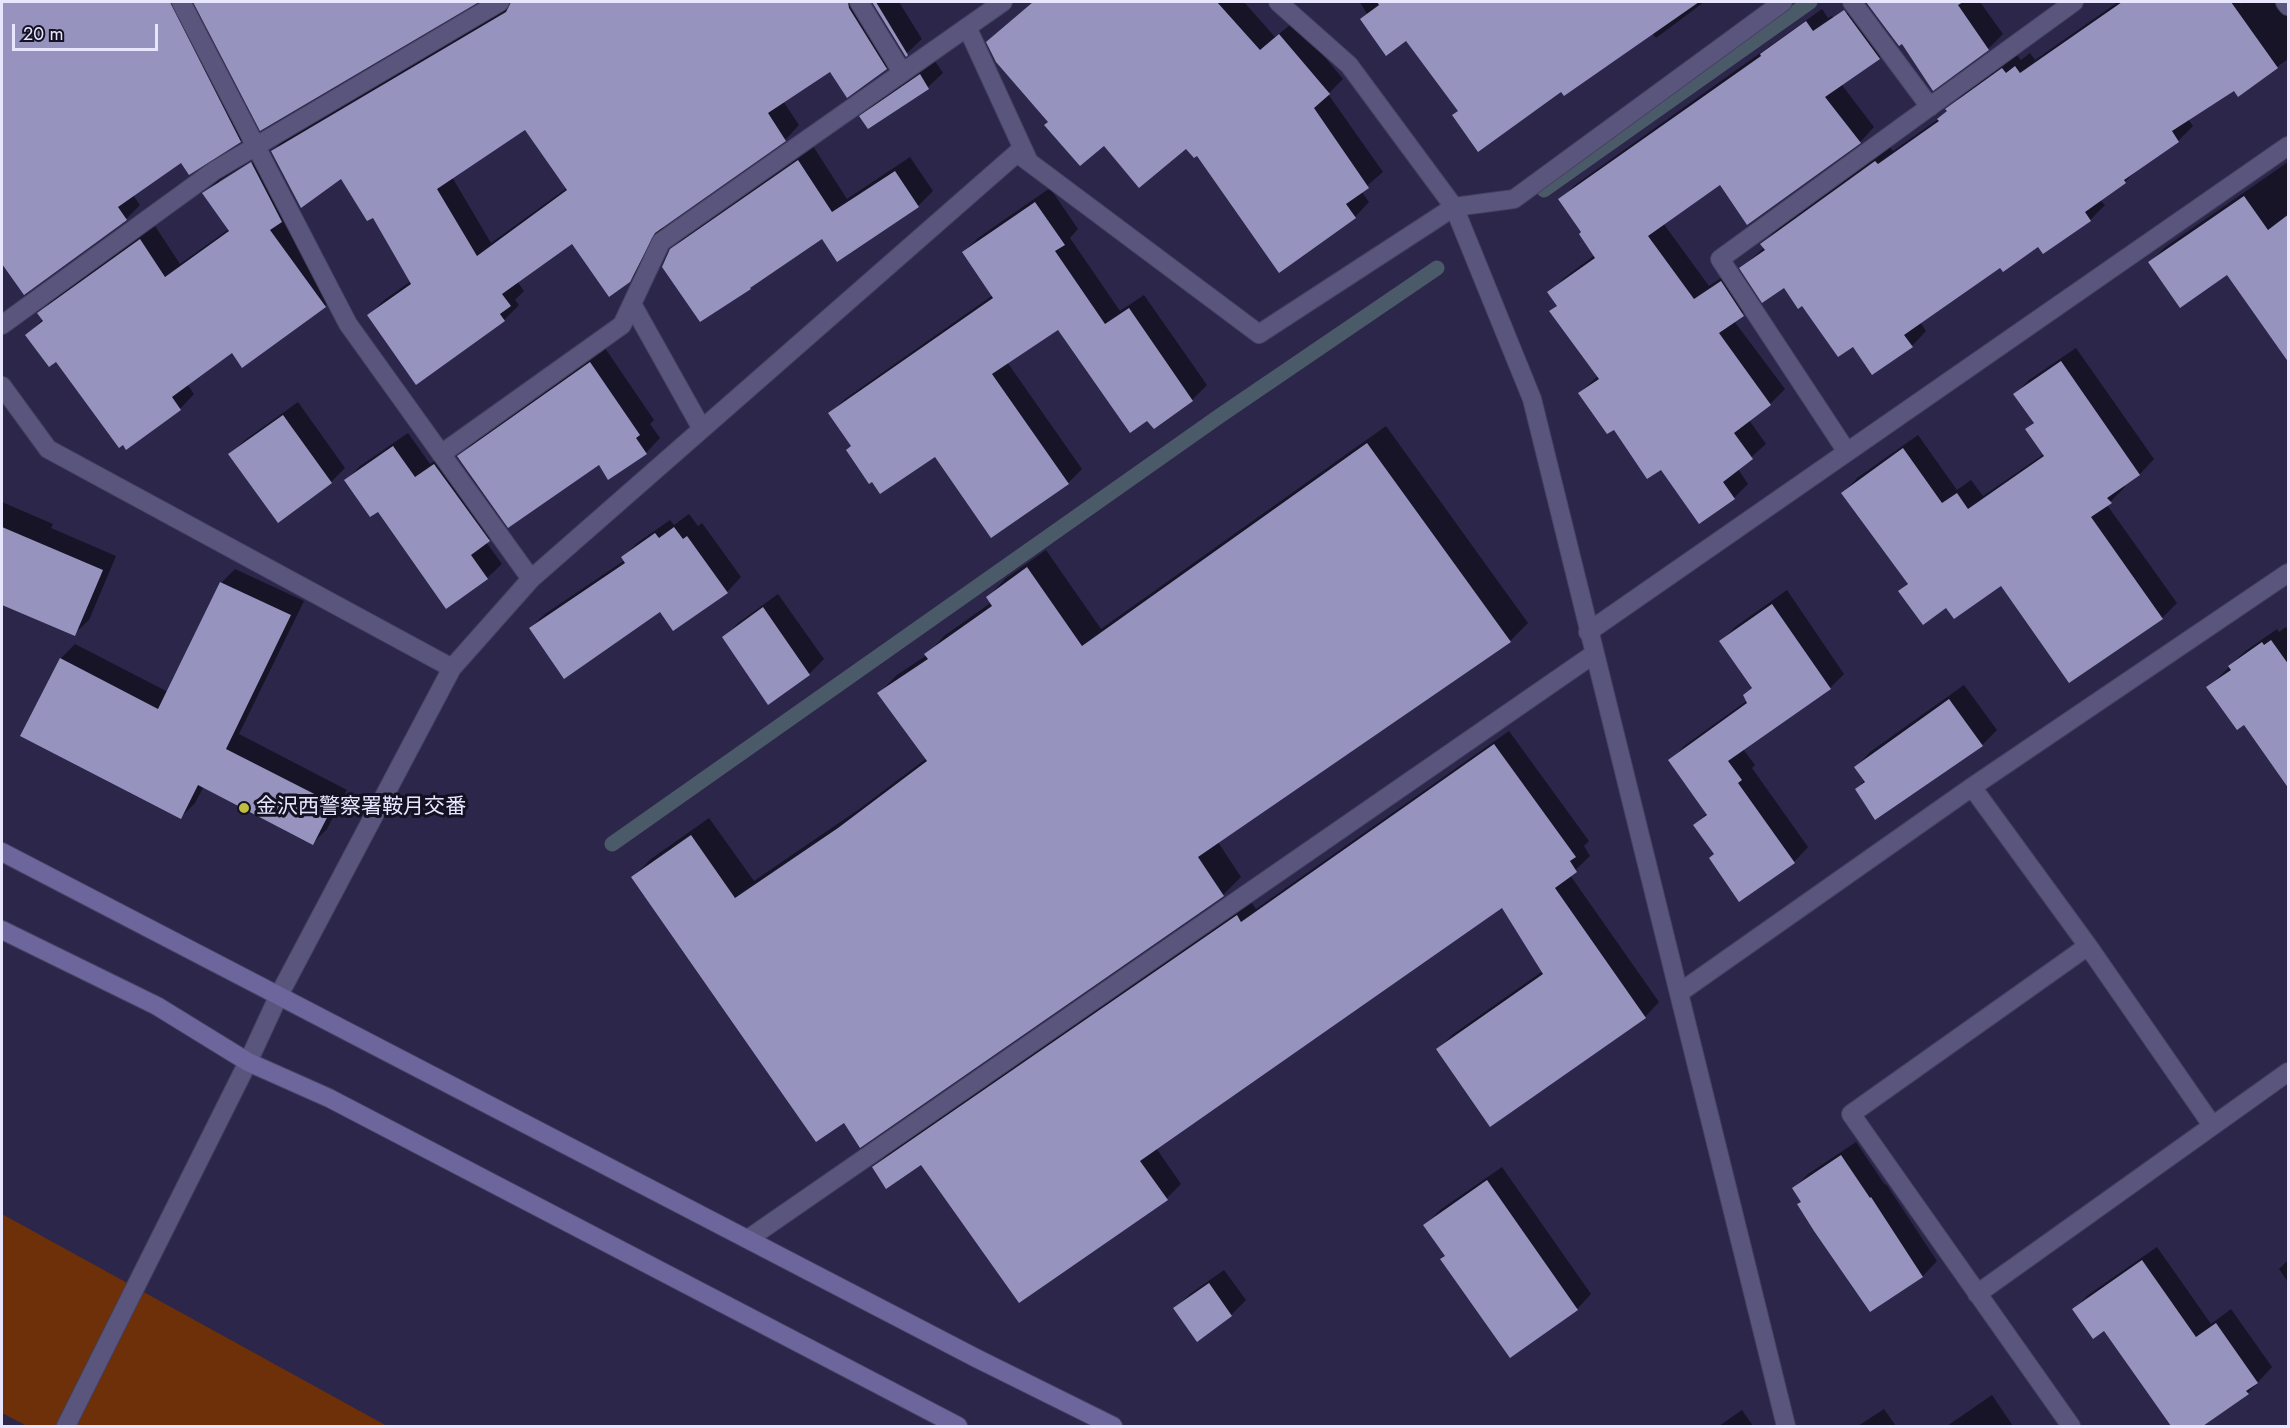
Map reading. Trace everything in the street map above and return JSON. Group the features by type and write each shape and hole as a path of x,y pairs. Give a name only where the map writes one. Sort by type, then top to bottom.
{"street":[{"path":"181,2 348,324 531,579"},
{"path":"2,325 214,171 500,2"},
{"path":"859,2 902,72"},
{"path":"441,454 622,325 661,242 1004,2"},
{"path":"1278,2 1349,65 1454,207 1532,399 1786,1426"},
{"path":"66,1426 248,1062 279,995 452,668 531,579 1017,153 1259,334 1454,207 1514,199 1783,2"},
{"path":"1852,2 1930,106"},
{"path":"1847,452 1720,259 2074,2"},
{"path":"2285,2 2289,6"},
{"path":"967,27 1029,162"},
{"path":"1588,632 2289,146"},
{"path":"632,304 702,429"},
{"path":"2,386 48,449 452,668"},
{"path":"1679,993 1972,787 2289,573"},
{"path":"748,1239 1594,654"},
{"path":"1972,787 2088,946 2212,1125"},
{"path":"2,852 1113,1426"},
{"path":"2,930 157,1006 248,1062 329,1098 958,1426"},
{"path":"2071,1426 1851,1114 2088,946"},
{"path":"1977,1294 2289,1072"}],"shaded area":[{"path":"2,1214 387,1426 27,1426 2,1413"}],"building":[{"path":"2,2 170,2 241,142 189,175 181,163 118,207 127,220 24,295 2,264"},
{"path":"193,2 479,2 260,131"},
{"path":"511,2 848,2 849,8 887,69 847,98 830,72 768,113 786,141 655,233 630,282 609,297 572,244 502,294 511,306 500,314 505,321 416,385 367,315 411,284 373,218 367,221 341,179 301,208 271,151 506,12","holes":["525,130 567,190 477,256 437,189"]},
{"path":"872,2 876,2 908,55 906,57"},
{"path":"1033,2 1217,2 1260,50 1279,34 1330,94 1314,108 1369,188 1346,204 1356,218 1279,273 1197,156 1194,158 1186,149 1139,188 1104,146 1080,166 1044,125 1048,122 996,62 986,42"},
{"path":"1377,2 1699,2 1564,96 1561,92 1478,152 1452,115 1458,111 1406,41 1386,56 1360,19 1379,5"},
{"path":"1866,2 1963,2 1958,5 1989,50 1933,91 1902,44 1899,46"},
{"path":"2122,2 2231,2 2278,68 2238,97 2234,91 2172,131 2179,142 2124,180 2126,183 2085,212 2091,221 2043,254 2038,247 2003,272 2000,268 1904,335 1913,347 1872,375 1853,347 1838,357 1802,306 1798,309 1784,288 1762,303 1739,268 1765,250 1760,244 1875,161 1878,164 1939,121 1937,119 1947,111 1945,109 2002,68 2006,73 2015,66 2020,73"},
{"path":"1844,10 1880,59 1825,97 1861,143 1747,225 1720,185 1648,236 1694,299 1721,281 1744,316 1719,333 1771,405 1734,433 1753,459 1723,482 1735,499 1699,524 1661,470 1647,479 1614,430 1607,434 1578,393 1599,379 1549,311 1557,306 1547,292 1595,258 1579,234 1581,232 1558,199 1761,56 1760,54 1806,21 1813,31"},
{"path":"920,74 929,89 868,129 859,116"},
{"path":"798,160 832,212 895,171 919,207 837,262 822,239 700,322 662,267 670,249"},
{"path":"251,162 282,222 270,230 326,307 242,368 232,353 172,397 181,410 126,450 123,445 119,448 56,362 49,367 25,335 43,321 37,313 140,239 165,277 229,231 202,193"},
{"path":"2244,196 2268,230 2289,214 2289,363 2227,275 2180,308 2148,262"},
{"path":"1035,202 1065,245 1055,251 1105,324 1129,308 1193,401 1154,429 1147,421 1130,433 1058,330 992,374 1069,484 991,538 935,457 880,494 872,482 869,484 846,450 851,446 828,413 993,298 962,252"},
{"path":"2061,361 2140,475 2107,498 2112,503 2091,517 2163,619 2069,683 2001,586 1954,619 1946,608 1923,625 1898,591 1908,584 1841,493 1903,448 1942,503 1957,493 1968,509 2044,456 2025,429 2034,423 2013,394"},
{"path":"590,362 640,435 636,438 647,454 608,480 599,465 508,528 457,456"},
{"path":"283,415 332,483 278,523 228,454"},
{"path":"1367,443 1511,642 1198,857 1224,896 860,1148 844,1123 816,1142 631,877 691,835 735,898 838,828 927,761 877,693 928,659 924,654 992,606 986,597 1027,567 1082,646"},
{"path":"393,446 415,477 434,464 490,541 471,555 488,579 446,609 378,512 370,517 344,480"},
{"path":"2,527 103,570 75,636 2,605"},
{"path":"674,527 683,539 687,536 728,593 673,631 660,612 564,679 529,628 625,563 621,557 655,533 659,538"},
{"path":"220,582 291,615 226,749 334,804 313,845 198,785 181,819 20,736 60,658 158,709"},
{"path":"1772,604 1831,689 1728,761 1742,780 1738,783 1795,863 1739,902 1709,858 1714,854 1693,825 1707,815 1668,760 1747,703 1743,695 1752,688 1719,641"},
{"path":"763,607 810,675 768,705 722,637"},
{"path":"2271,640 2289,665 2289,789 2244,725 2237,730 2206,687 2231,670 2228,666 2262,642 2264,645"},
{"path":"1949,699 1983,746 1875,820 1855,789 1865,782 1854,767"},
{"path":"1494,744 1576,857 1570,861 1577,872 1555,888 1646,1018 1490,1127 1436,1049 1543,974 1502,908 1140,1161 1168,1200 1019,1303 921,1165 886,1189 872,1167 1237,915 1241,922"},
{"path":"1841,1155 1923,1277 1870,1312 1797,1204 1801,1202 1792,1188"},
{"path":"1487,1180 1578,1310 1510,1358 1440,1259 1445,1256 1423,1225"},
{"path":"2142,1260 2196,1337 2216,1323 2258,1383 2246,1391 2249,1394 2203,1426 2171,1426 2104,1331 2093,1339 2072,1309"},
{"path":"1209,1283 1232,1316 1197,1342 1173,1308"}],"waterway":[{"path":"1544,190 1810,2"},
{"path":"612,844 1221,415 1437,268"}],"place":[{"name":"金沢西警察署鞍月交番","path":"244,808"}]}
